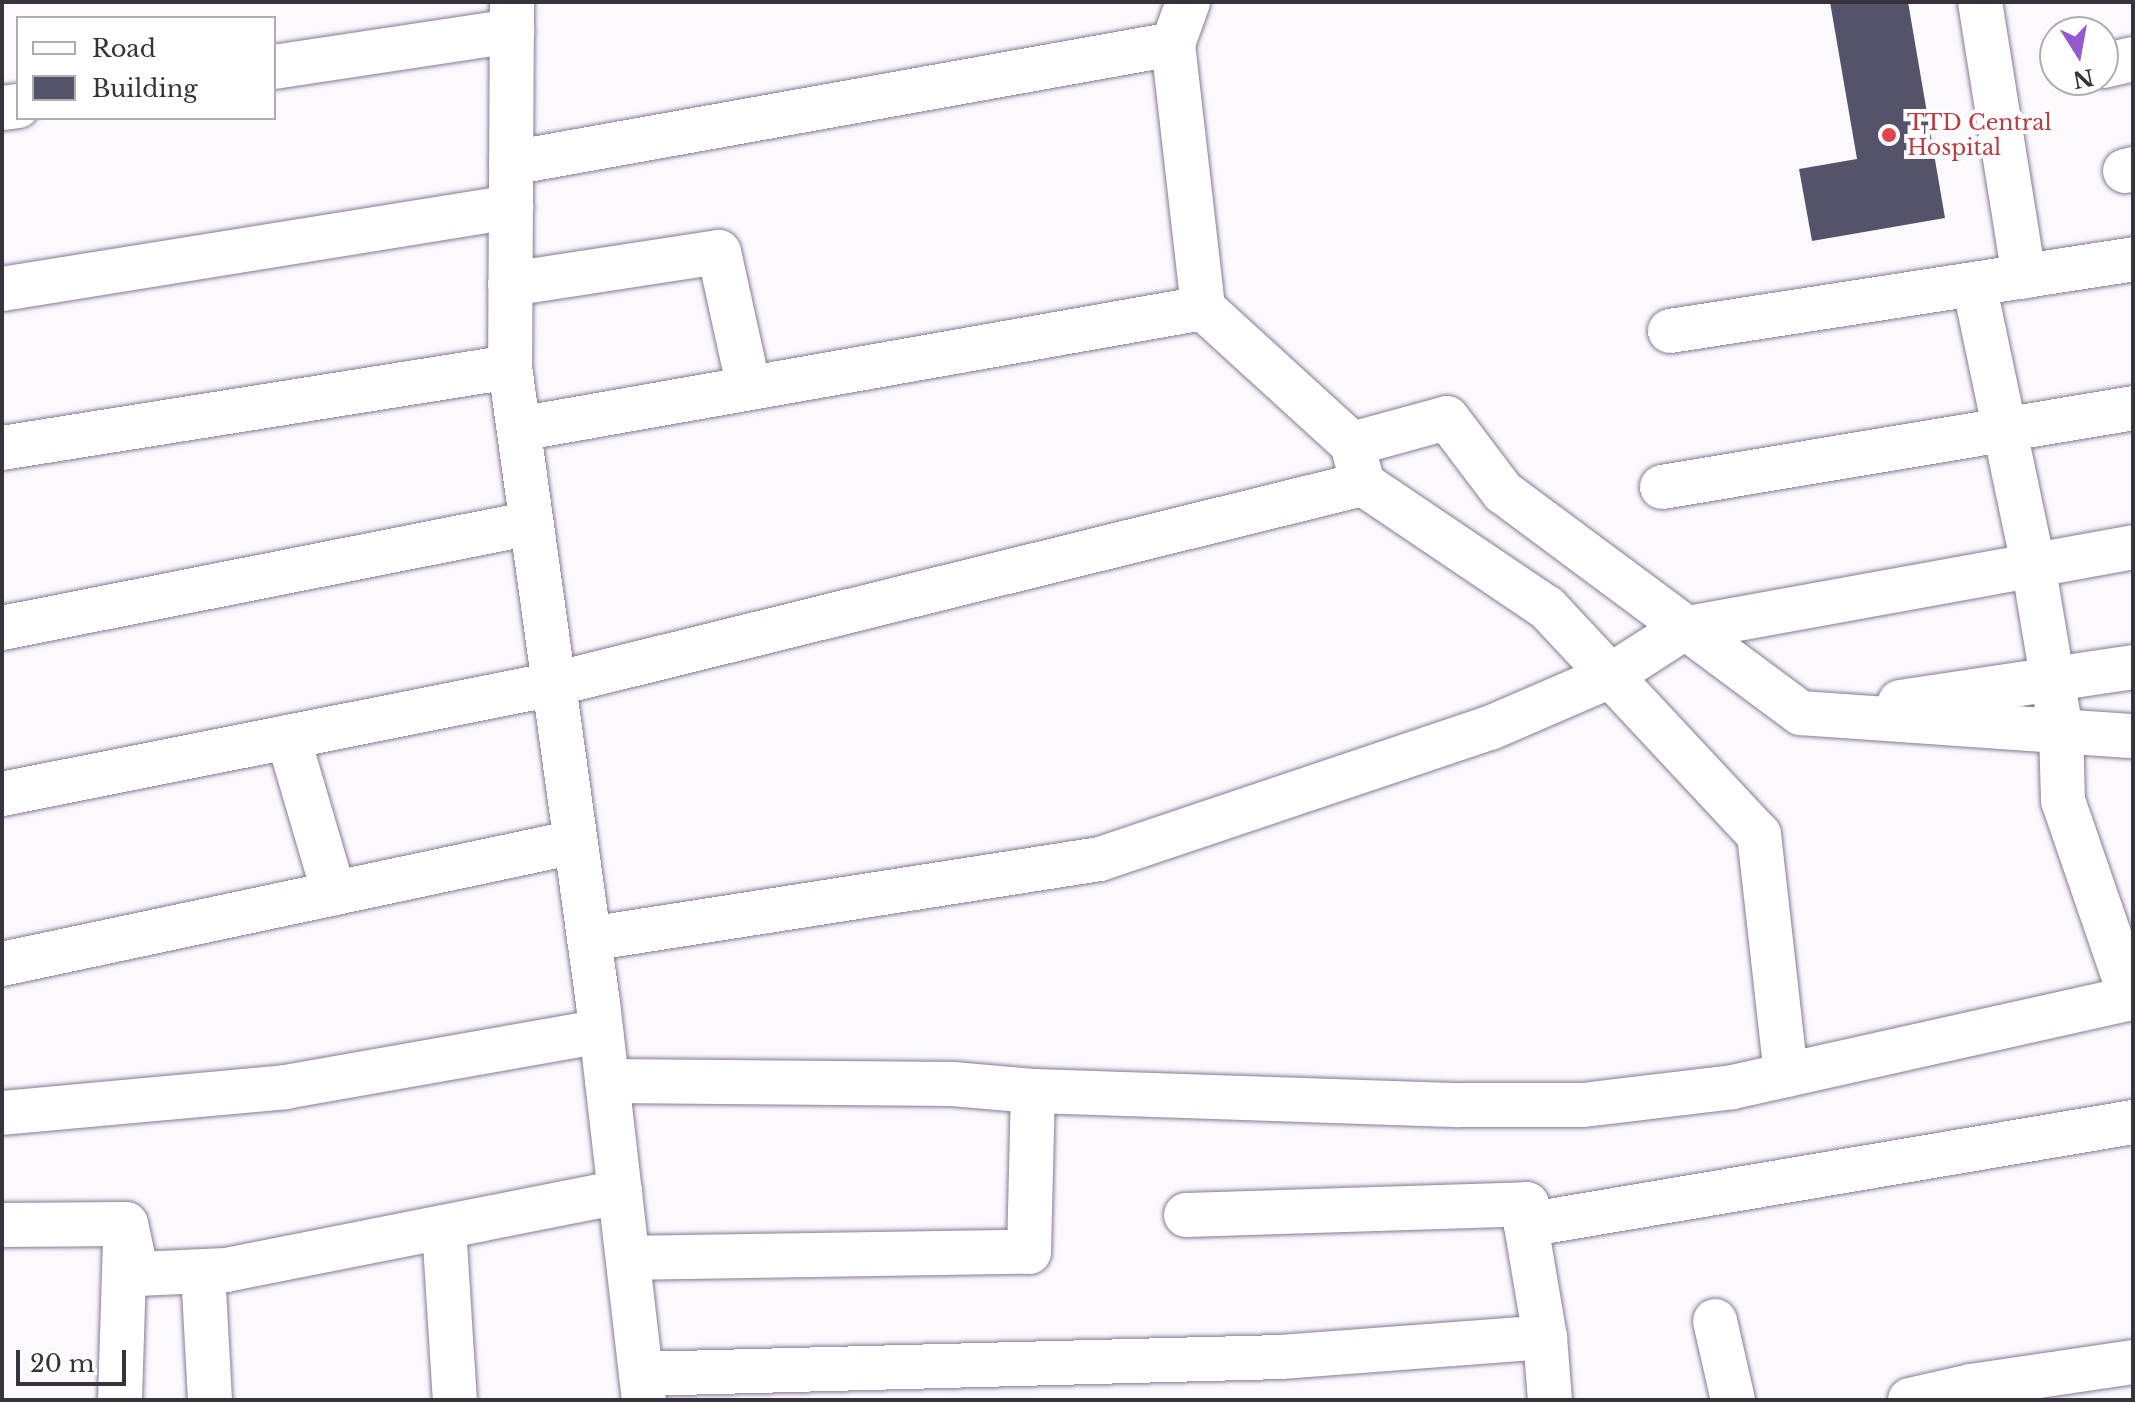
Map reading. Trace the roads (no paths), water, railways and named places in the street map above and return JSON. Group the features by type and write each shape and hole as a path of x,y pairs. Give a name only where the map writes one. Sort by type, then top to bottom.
{"street":[{"path":"1188,2 1173,44 1203,308 1357,464 1547,608 1759,835 1786,1075"},
{"path":"1980,2 2024,276"},
{"path":"276,67 512,16 510,367 601,1031 643,1387 1281,1357 1545,1337"},
{"path":"511,163 1173,44"},
{"path":"2,289 511,207"},
{"path":"510,284 719,252 749,388"},
{"path":"1670,331 2133,259"},
{"path":"607,1081 953,1084 1033,1091 1460,1105 1583,1105 1733,1087 2132,999 2063,801 2061,731 2033,564 1974,284"},
{"path":"519,429 1203,308"},
{"path":"2,448 510,367"},
{"path":"1662,487 2133,408"},
{"path":"2,794 554,684 1357,464 1447,418 1503,492 1683,629 1801,713 2133,736"},
{"path":"2,628 532,523"},
{"path":"589,939 1100,859 1490,728 1610,676 1683,629 2133,547"},
{"path":"1819,715 2133,667"},
{"path":"288,737 334,893"},
{"path":"2,964 575,842"},
{"path":"2,1113 285,1087 601,1031"},
{"path":"628,1258 1029,1252 1033,1091"},
{"path":"1526,1225 2133,1122"},
{"path":"126,1224 137,1274 226,1270 620,1192"},
{"path":"1186,1215 1527,1204 1526,1225 1545,1337 1550,1400"},
{"path":"2,1225 126,1224"},
{"path":"120,1400 126,1224"},
{"path":"444,1227 455,1400"},
{"path":"203,1271 210,1400"},
{"path":"1715,1321 1733,1400"},
{"path":"1910,1400 1971,1386 2133,1362"}],"place":[{"name":"TTD Central Hospital","path":"1889,135"}]}
